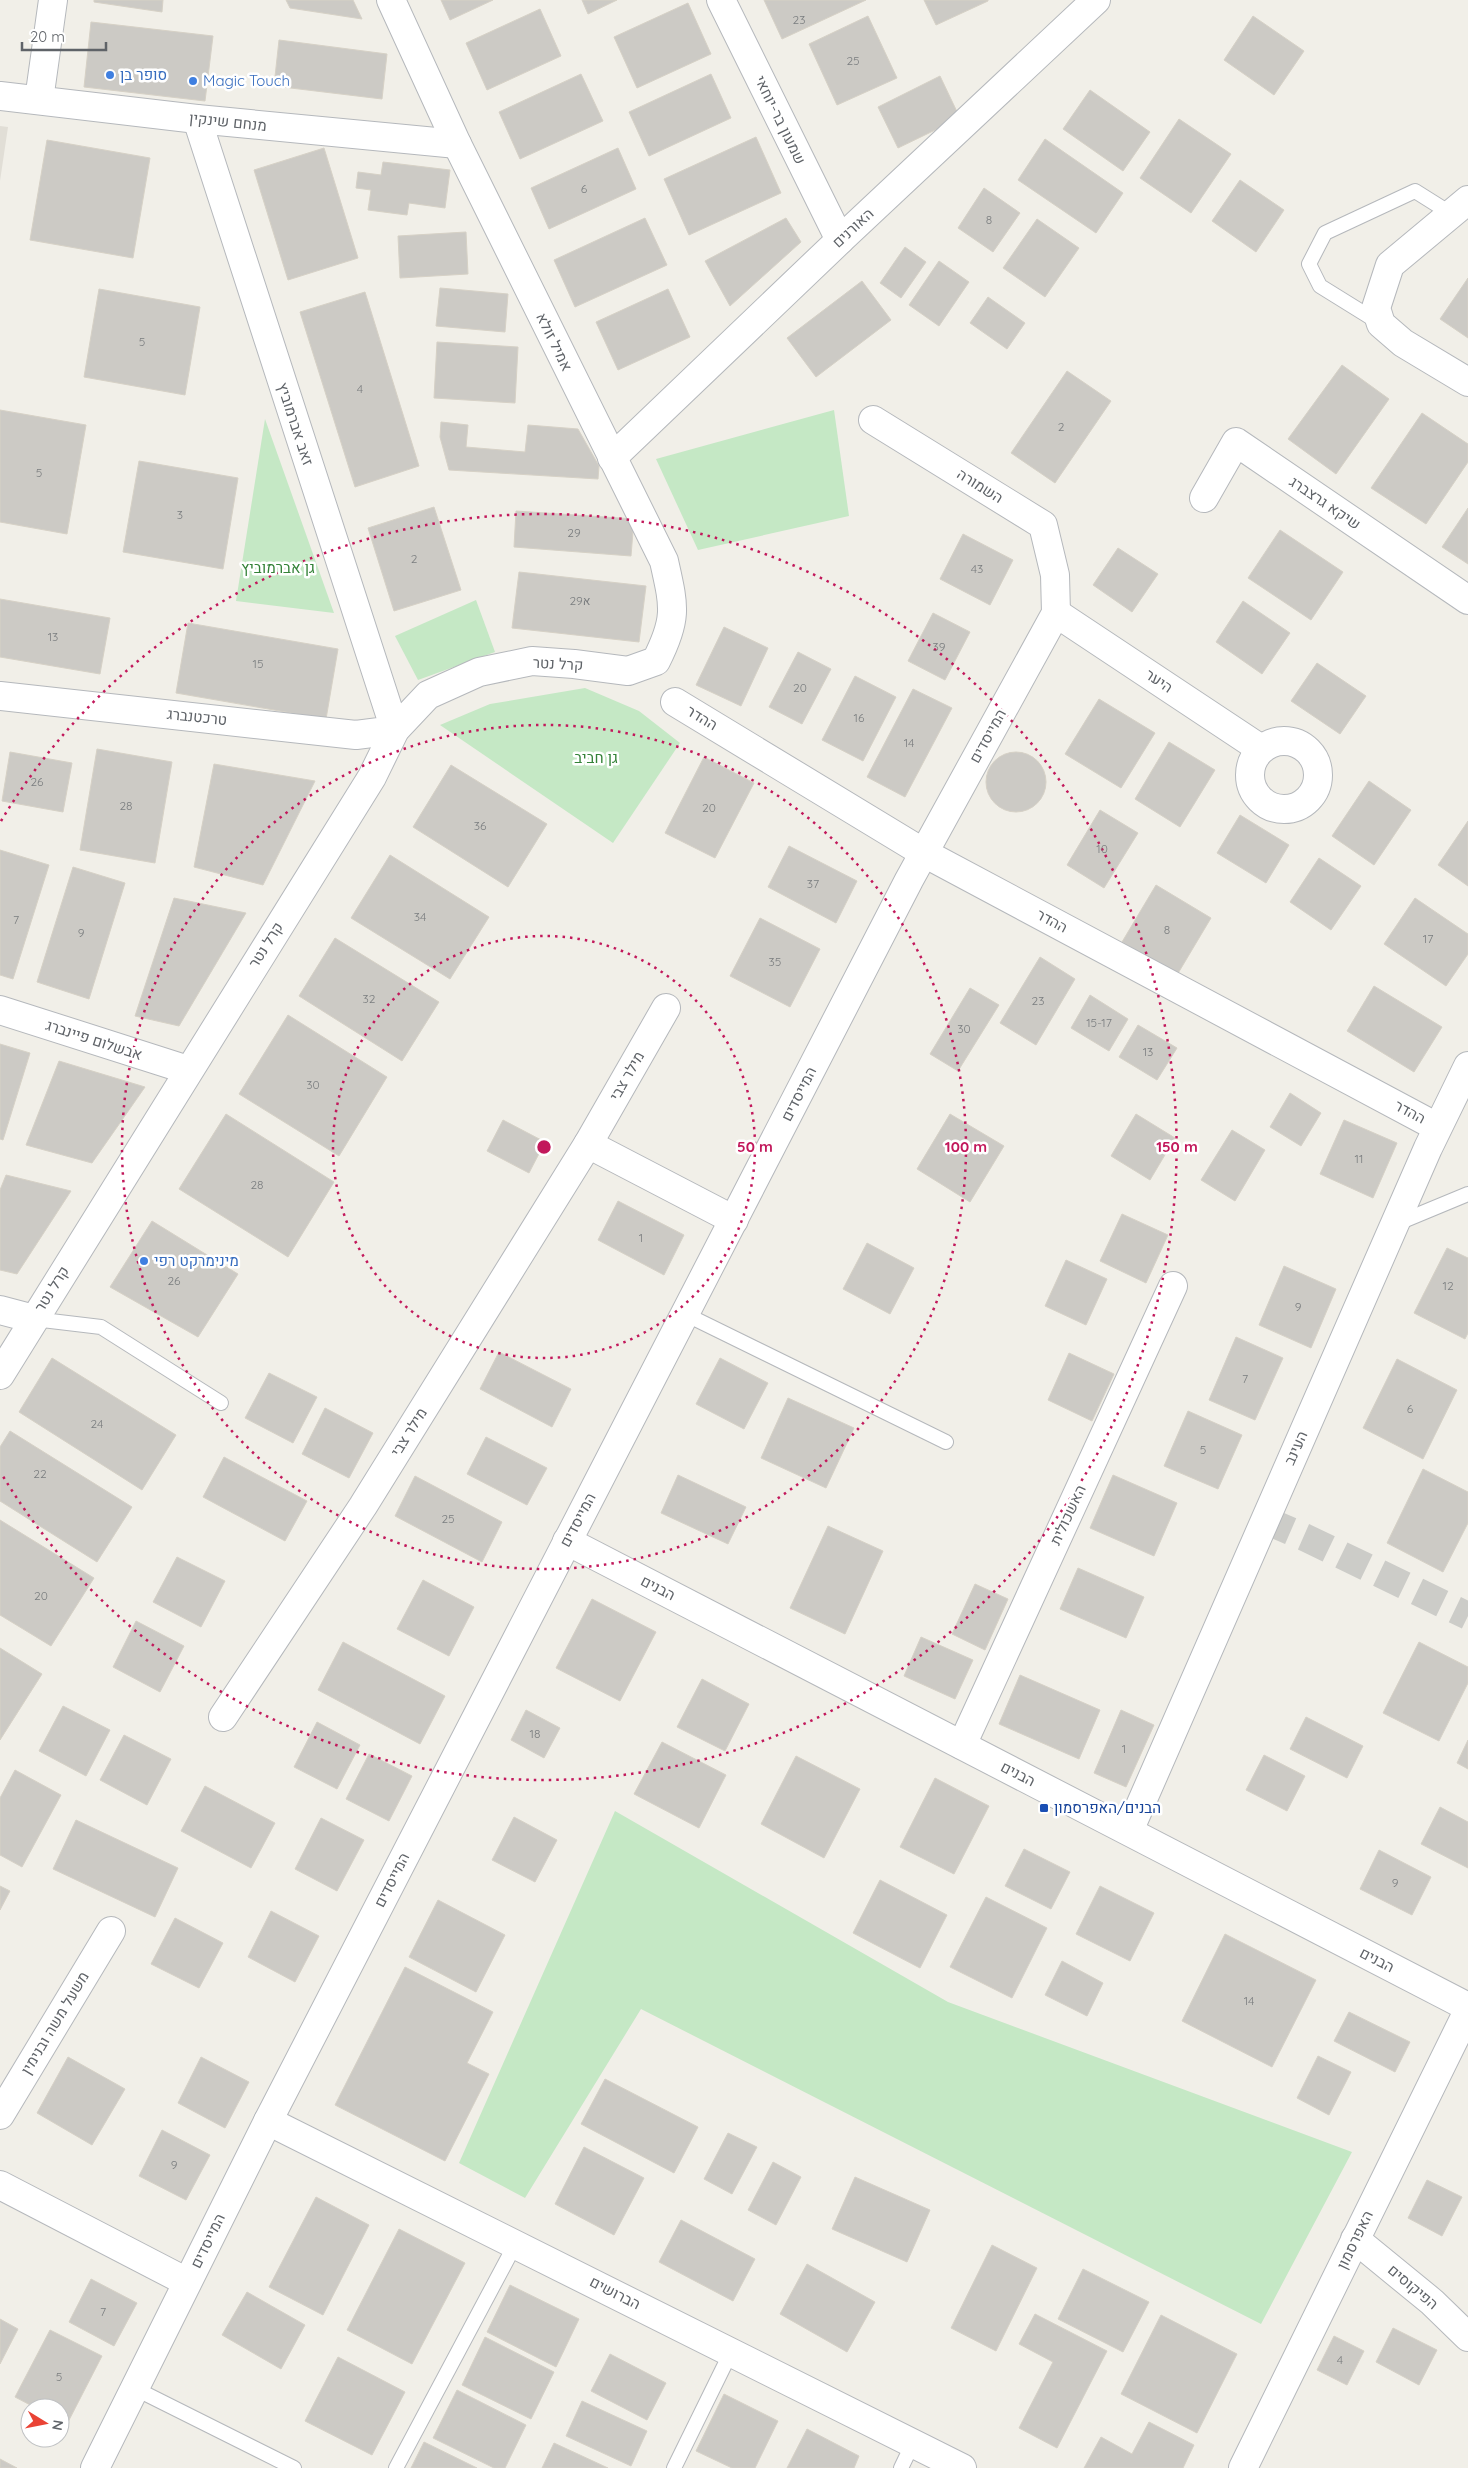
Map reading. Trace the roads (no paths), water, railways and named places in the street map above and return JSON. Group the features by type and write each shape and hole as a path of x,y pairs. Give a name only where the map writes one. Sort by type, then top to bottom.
{"street":[{"path":"39,100 53,0"},
{"name":"אמיל זולא","path":"391,0 456,144 664,561 674,604 669,636 656,661 628,671"},
{"name":"שמעון בר-יוחאי","path":"721,0 840,240"},
{"name":"האורנים","path":"612,458 840,240 1096,0"},
{"name":"מנחם שינקין","path":"0,96 196,119 456,144"},
{"name":"זאב אברמוביץ","path":"196,119 394,730"},
{"path":"1459,206 1390,265 1376,308 1381,324 1403,343 1468,382"},
{"name":"השמורה","path":"873,420 1043,525 1055,575 1056,613"},
{"name":"שיקא גרצברג","path":"1204,498 1236,442 1468,600"},
{"name":"היער","path":"1056,613 1261,749"},
{"name":"המייסדים","path":"95,2468 268,2120 567,1541 924,853 1056,613"},
{"name":"קרל נטר","path":"0,1375 372,776 394,730 428,694 479,672 532,661 628,671"},
{"name":"טרכטנברג","path":"0,696 356,735 394,730"},
{"name":"ההדר","path":"675,702 924,853 1437,1127"},
{"name":"מילר צבי","path":"223,1717 363,1506 588,1144 666,1008"},
{"name":"אבשלום פיינברג","path":"0,1010 188,1070"},
{"name":"העינב","path":"1129,1831 1437,1127 1468,1066"},
{"path":"588,1144 734,1220"},
{"name":"האשכולית","path":"962,1745 1173,1286"},
{"path":"0,1310 34,1319"},
{"name":"הבנים","path":"567,1541 1468,2006"},
{"name":"משעל משה ובנימין","path":"0,2115 110,1931"},
{"name":"האפרסמון","path":"1243,2468 1468,2011"},
{"name":"הברושים","path":"268,2120 962,2468"},
{"path":"0,2185 187,2282"},
{"name":"הפיקוסים","path":"1355,2240 1432,2302 1468,2337"}],"lane":[{"path":"1381,324 1320,286 1309,264 1325,233 1415,191 1459,206"},
{"path":"1394,1225 1468,1194"},
{"path":"685,1314 946,1442"},
{"path":"34,1319 101,1327 221,1403"},
{"path":"396,2468 516,2243"},
{"path":"674,2468 731,2352"},
{"path":"134,2388 294,2468"},
{"path":"901,2468 912,2443"}],"tunnel":[{"path":"1265,1520 1468,1616"}],"place":[{"name":"סופר בן","path":"110,75"},
{"name":"Magic Touch","path":"193,81"},
{"name":"מינימרקט רפי","path":"144,1261"},
{"name":"הבנים/האפרסמון","path":"1044,1808"}],"park label":[{"name":"גן אברמוביץ","path":"278,568"},
{"name":"גן חביב","path":"596,758"}]}
